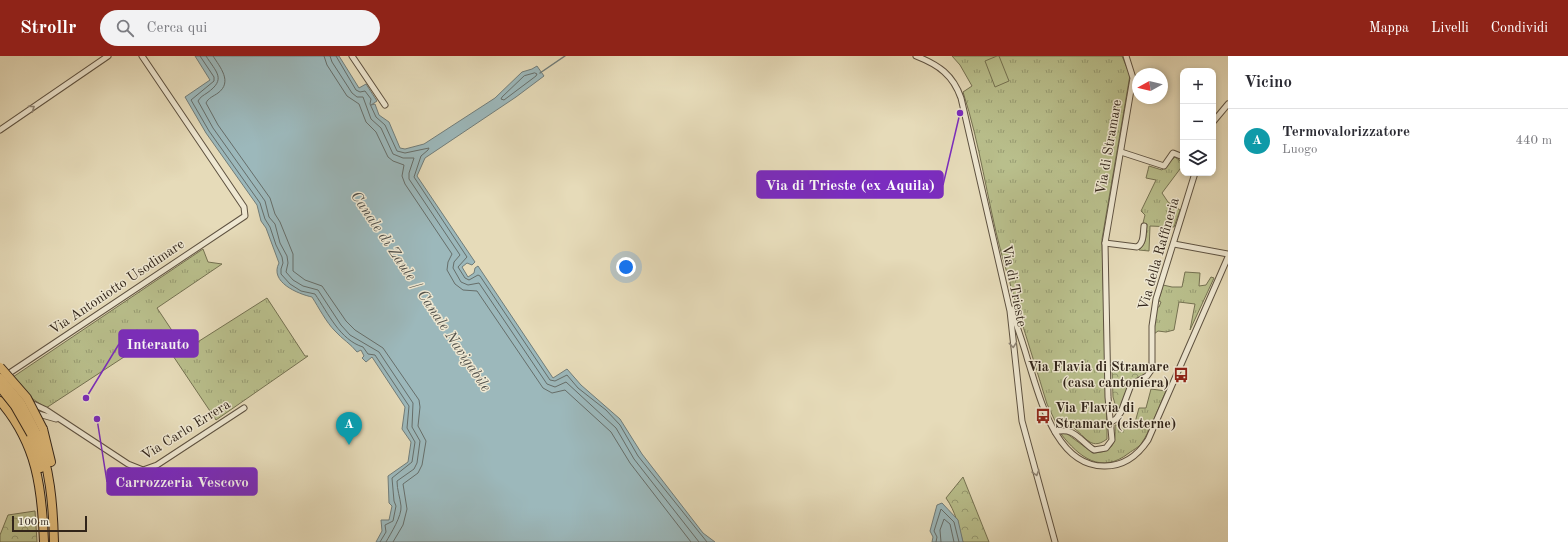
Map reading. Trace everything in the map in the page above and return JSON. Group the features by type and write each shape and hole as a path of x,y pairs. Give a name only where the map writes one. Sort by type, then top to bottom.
{"highway":[{"path":"0,367 27,398 37,432 37,451 45,487 47,542"},
{"path":"0,379 21,403 37,432 52,465 54,542"},
{"path":"0,386 37,432"},
{"path":"0,401 24,437 36,467 40,484 44,542"}],"street":[{"path":"0,130 108,56"},
{"name":"Via Antoniotto Usodimare","path":"0,379 243,217 245,214 244,208 142,56"},
{"path":"352,56 385,105"},
{"name":"Via di Trieste","path":"916,56 942,68 957,86 961,98 1006,292 1021,415 1055,542"},
{"name":"Via di Stramare","path":"1055,432 1065,429 1070,431 1094,450 1106,448 1112,440 1108,397 1105,243 1133,78 1126,56"},
{"path":"1216,118 1228,104"},
{"path":"1121,152 1164,166 1173,153 1180,156"},
{"name":"Via della Raffineria","path":"1111,422 1116,419 1121,412 1131,385 1147,376 1152,369 1152,326 1156,299 1194,176"},
{"path":"1105,243 1137,248 1142,241 1144,226"},
{"path":"1174,244 1228,254"},
{"path":"1006,292 1042,406 1055,432 1074,456 1091,464 1102,466 1118,464 1134,456 1142,449 1153,429 1228,257"},
{"path":"0,379 0,386"},
{"name":"Via Carlo Errera","path":"0,379 23,399 46,410 58,420 128,464 144,470 157,465 244,408"},
{"name":"Via Carlo Errera","path":"0,392 19,406 32,412 58,420"}],"green space":[{"path":"952,56 1122,56 1130,75 1102,239 1107,439 1101,443 1091,443 1070,426 1057,425 1047,404 1001,252 979,152 963,92 972,86 960,65"},
{"path":"999,56 1009,81 995,87 985,61"},
{"path":"1175,157 1180,161 1180,169 1162,193 1168,202 1180,210 1174,227 1150,226 1149,251 1139,250 1145,241 1147,224 1143,223 1145,215 1141,211 1156,180 1146,178 1149,166 1162,170"},
{"path":"203,249 208,262 222,264 157,308 185,350 267,298 305,356 308,356 216,420 157,332 152,336 153,338 46,408 10,379"},
{"path":"1185,272 1200,273 1199,286 1206,285 1211,277 1214,278 1190,330 1195,304 1179,302 1174,330 1166,332 1158,331 1154,334 1156,307 1159,307 1161,302 1157,300 1160,296 1163,285 1182,287"},
{"path":"1150,367 1145,374 1133,381 1118,414 1113,397 1112,370"},
{"path":"1151,389 1166,391 1152,425 1140,445 1119,459 1109,463 1100,463 1091,460 1075,450 1061,434 1066,433 1093,453 1109,449 1114,442 1115,425 1134,426 1139,408 1146,408"},
{"path":"963,477 989,542 963,542 954,514 946,498"},
{"path":"35,511 37,542 0,542 0,535 8,515"}],"water":[{"name":"Canale di Zaule / Canale Navigabile","path":"195,56 339,56 359,88 366,84 377,101 371,105 375,104 379,115 389,122 400,148 405,149 424,144 495,98 522,72 537,66 544,76 516,97 425,158 417,176 475,262 472,265 467,263 462,267 468,277 474,273 475,268 478,266 553,378 567,369 581,385 620,419 642,454 703,533 715,542 376,542 382,531 381,520 389,520 392,506 389,503 388,476 408,462 411,442 402,429 405,407 372,357 366,362 362,358 364,356 361,350 357,352 338,334 312,297 286,286 278,276 277,270 279,263 266,228 261,221 257,205 206,133 185,97 210,80"},
{"path":"942,503 958,520 963,542 932,542 933,537 930,531 937,505"}],"waterway":[{"path":"540,73 565,56"}],"place":[{"name":"Via di Trieste (ex Aquila)","path":"960,113"},
{"name":"Via Flavia di Stramare (casa cantoniera)","path":"1181,375"},
{"name":"Interauto","path":"86,398"},
{"name":"Via Flavia di Stramare (cisterne)","path":"1043,416"},
{"name":"Carrozzeria Vescovo","path":"97,419"},
{"name":"Termovalorizzatore","path":"349,445"}]}
